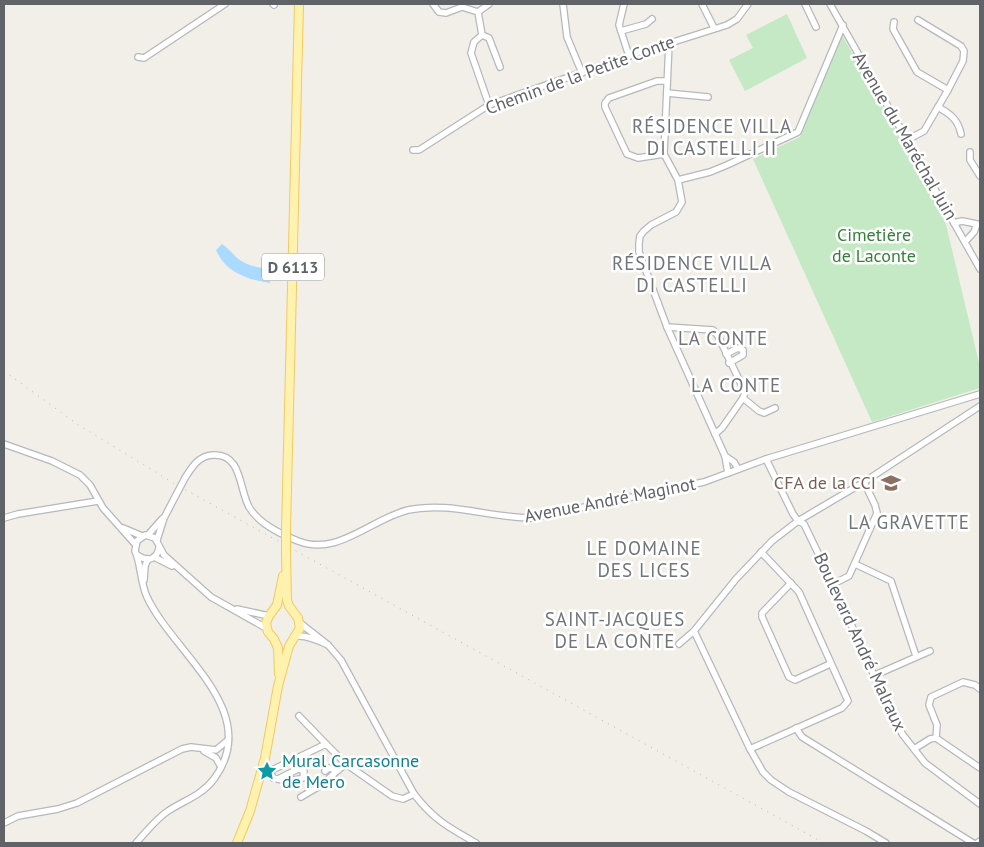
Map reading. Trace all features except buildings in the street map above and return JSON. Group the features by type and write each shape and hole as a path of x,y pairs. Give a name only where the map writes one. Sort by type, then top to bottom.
{"main road":[{"name":"D 6113","path":"292,611 287,600 286,530 299,4"},
{"name":"D 6113","path":"271,614 277,605 286,552"},
{"path":"237,843 250,811 265,758 278,686 294,638 300,628 298,618 292,611 282,608 271,614 266,628 270,636 283,642 294,638"},
{"path":"274,639 279,655 278,686"}],"street":[{"path":"138,58 144,58 226,4"},
{"path":"433,4 439,12 446,13 462,7 478,12"},
{"path":"478,12 489,4"},
{"path":"563,4 567,37 582,73"},
{"path":"624,4 619,24 628,56"},
{"path":"702,4 714,28"},
{"name":"Chemin de la Petite Conte","path":"412,150 419,150 488,105 733,22 748,4"},
{"path":"804,4 816,27"},
{"name":"Avenue du Maréchal Juin","path":"830,4 980,268"},
{"path":"478,12 482,35"},
{"path":"621,31 646,24 652,19"},
{"path":"907,140 924,131 963,61 964,51 961,46 918,20"},
{"path":"894,22 893,29 917,72 948,90"},
{"path":"678,180 710,172 798,132 842,26"},
{"path":"482,35 489,38 500,67"},
{"path":"482,35 474,42 471,53 488,105"},
{"path":"669,43 664,154 678,180 682,194 680,207 676,212 651,225 644,231 638,243 639,252 667,327 725,456 729,463 738,469"},
{"path":"664,154 638,158 627,154 604,107 609,98 657,81 666,81"},
{"path":"667,93 708,96"},
{"path":"938,107 954,116 960,127 961,134"},
{"path":"970,152 970,160 980,176"},
{"path":"954,223 962,220 979,224 965,242"},
{"path":"667,327 713,330 718,336 745,392 743,398 722,428 715,434"},
{"path":"726,354 738,348 743,350 743,355 730,363"},
{"name":"Avenue André Maginot","path":"164,518 192,467 204,457 216,455 233,464 240,476 248,506 258,518 267,526 308,545 321,546 337,542 393,515 428,507 511,518 532,518 704,482 766,458 980,394"},
{"path":"743,398 759,411 764,412 775,408"},
{"path":"680,644 694,631 736,578 761,552 798,521 864,482 890,463 980,406"},
{"path":"4,444 52,461 80,475 90,485 98,501 135,544 135,550 139,556 139,569 147,596 161,621 212,687 219,699 228,724 225,756 221,767 208,786 198,795 159,818 136,843"},
{"name":"Boulevard André Malraux","path":"766,458 798,521 804,524 890,711 925,763 980,804"},
{"path":"728,473 729,463"},
{"path":"833,584 847,579 877,513 864,482"},
{"path":"4,518 98,501"},
{"path":"135,544 164,518"},
{"path":"164,518 157,540 159,548 164,555 211,597 266,628"},
{"path":"117,524 133,533 157,540"},
{"path":"144,585 145,566 159,548"},
{"path":"750,749 846,705 848,701 799,592 761,552"},
{"path":"139,556 151,558 178,568"},
{"path":"855,564 888,579 893,584 916,656"},
{"path":"791,583 762,613 762,617 789,677 795,680 830,664"},
{"path":"230,607 271,614"},
{"path":"300,623 328,645 341,660 414,794 427,811 436,820 476,843"},
{"path":"694,631 750,749 763,772 779,786 886,843"},
{"path":"294,638 302,636 328,645"},
{"path":"873,676 930,651"},
{"path":"936,738 937,724 929,705 931,697 963,682 967,682 980,689"},
{"path":"299,716 346,764 392,796 403,799 414,794"},
{"path":"796,728 802,737 973,843"},
{"path":"914,749 930,739 936,738 980,768"},
{"path":"216,750 228,740"},
{"path":"278,779 271,776 270,771 326,744"},
{"path":"4,823 18,816 58,809 77,803 182,749 191,747 216,750 225,756"},
{"path":"197,748 216,758 225,756"},
{"path":"216,758 221,767"},
{"path":"301,797 323,784 346,764"},
{"path":"325,772 330,768 338,770"}],"green space":[{"path":"787,14 807,58 745,91 729,60 753,48 746,35"},
{"name":"Cimetière de Laconte","path":"842,35 944,216 980,367 980,388 872,422 753,159 800,137 835,47"}],"water":[{"path":"222,244 245,263 271,269 270,283 254,280 231,269 220,258 216,250"}],"railway":[{"path":"4,371 77,424 175,484 824,843"}],"place":[{"name":"CFA de la CCI","path":"891,483"},
{"name":"Mural Carcasonne de Mero","path":"267,771"}],"district":[{"name":"RÉSIDENCE VILLA DI CASTELLI II","path":"712,137"},
{"name":"RÉSIDENCE VILLA DI CASTELLI","path":"692,274"},
{"name":"LA CONTE","path":"723,338"},
{"name":"LA CONTE","path":"736,385"},
{"name":"LA GRAVETTE","path":"909,522"},
{"name":"LE DOMAINE DES LICES","path":"644,559"},
{"name":"SAINT-JACQUES DE LA CONTE","path":"615,630"}]}
